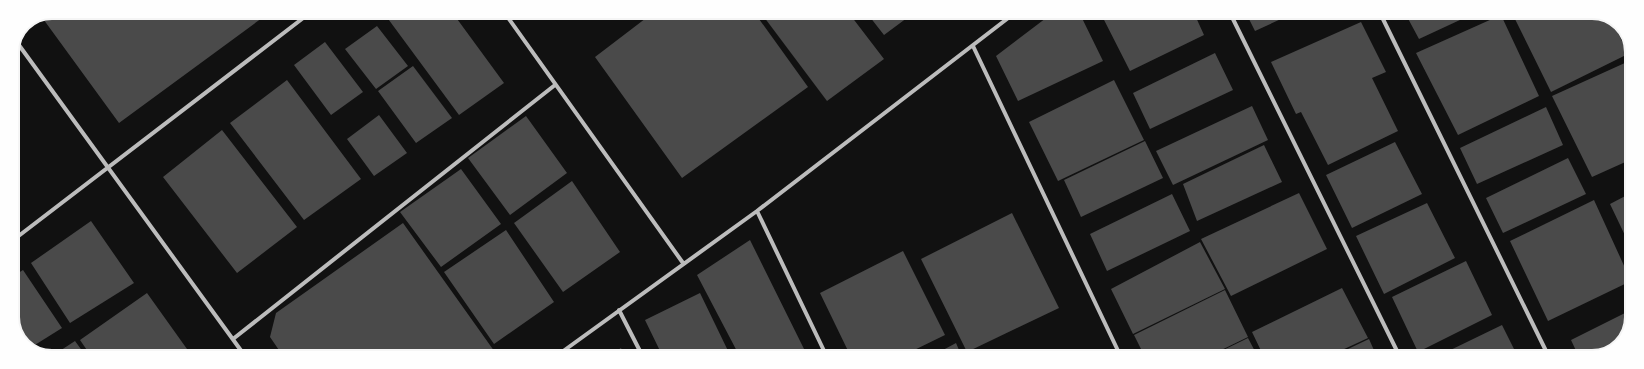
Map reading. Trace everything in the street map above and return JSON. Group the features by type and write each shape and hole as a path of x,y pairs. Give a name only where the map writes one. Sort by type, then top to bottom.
{"street":[{"path":"19,236 302,19"},
{"path":"509,19 683,263"},
{"path":"563,350 757,211 1007,19"},
{"path":"1233,19 1397,350"},
{"path":"1383,19 1546,350"},
{"path":"20,46 240,350"},
{"path":"973,46 1118,350"},
{"path":"233,340 555,85"},
{"path":"757,211 824,350"},
{"path":"619,310 639,350"}],"building":[{"path":"52,19 261,19 119,123 44,20"},
{"path":"388,19 457,19 504,83 459,115"},
{"path":"645,19 759,19 808,87 682,178 595,57"},
{"path":"766,19 853,19 884,59 827,101"},
{"path":"871,19 906,19 884,35"},
{"path":"1045,19 1082,19 1103,61 1018,101 996,56"},
{"path":"1104,19 1197,19 1204,35 1130,71"},
{"path":"1249,19 1281,19 1255,31"},
{"path":"1408,19 1462,19 1419,39"},
{"path":"1492,19 1503,19 1539,96 1458,135 1416,53"},
{"path":"1515,19 1592,19 1608,23 1617,30 1624,46 1625,55 1551,92"},
{"path":"1361,22 1386,72 1372,78 1398,131 1328,165 1301,112 1296,114 1271,62"},
{"path":"377,26 408,66 376,89 345,49"},
{"path":"325,42 363,92 331,115 294,65"},
{"path":"1215,53 1233,90 1150,129 1133,93"},
{"path":"1625,63 1625,162 1592,177 1552,96"},
{"path":"413,66 452,118 416,143 378,91"},
{"path":"287,80 361,179 304,220 230,123"},
{"path":"1114,80 1144,140 1058,181 1029,122"},
{"path":"1252,106 1268,140 1173,185 1156,151"},
{"path":"1546,107 1563,145 1477,184 1460,148"},
{"path":"379,115 407,153 374,176 347,139"},
{"path":"526,116 567,173 510,215 468,158"},
{"path":"222,130 297,227 237,273 163,177"},
{"path":"1145,141 1163,178 1081,217 1064,180"},
{"path":"1395,142 1422,194 1352,228 1326,175"},
{"path":"1264,145 1282,182 1197,221 1183,184"},
{"path":"1568,158 1586,194 1503,233 1486,198"},
{"path":"461,169 501,224 441,267 400,212"},
{"path":"572,181 620,252 563,292 514,223"},
{"path":"1299,193 1327,249 1231,296 1201,239"},
{"path":"1172,194 1190,231 1107,271 1090,234"},
{"path":"1625,196 1625,235 1610,204"},
{"path":"1594,200 1625,268 1625,284 1548,321 1510,241"},
{"path":"1427,203 1455,258 1384,294 1356,236"},
{"path":"1012,213 1059,308 971,350 966,350 921,259"},
{"path":"91,221 134,283 70,323 31,263"},
{"path":"403,223 493,350 279,350 270,337 276,313"},
{"path":"506,230 554,302 494,344 444,272"},
{"path":"750,240 805,350 736,350 697,275"},
{"path":"1200,242 1225,289 1133,334 1111,289"},
{"path":"903,251 945,335 914,350 848,350 820,293"},
{"path":"1466,261 1492,315 1422,350 1417,350 1392,297"},
{"path":"23,270 62,328 35,345 27,339 23,333 19,319 19,273"},
{"path":"1342,288 1368,338 1342,350 1261,350 1252,332"},
{"path":"1225,290 1248,337 1221,350 1142,350 1134,335"},
{"path":"147,293 188,350 87,350 80,340"},
{"path":"700,293 728,350 660,350 645,320"},
{"path":"1625,313 1621,333 1617,339 1607,347 1596,350 1576,350 1571,340"},
{"path":"1502,325 1514,350 1450,350"},
{"path":"1248,338 1254,350 1223,350"},
{"path":"1369,339 1374,350 1346,350"},
{"path":"75,341 82,350 61,350"},
{"path":"956,343 959,350 943,350"}]}
